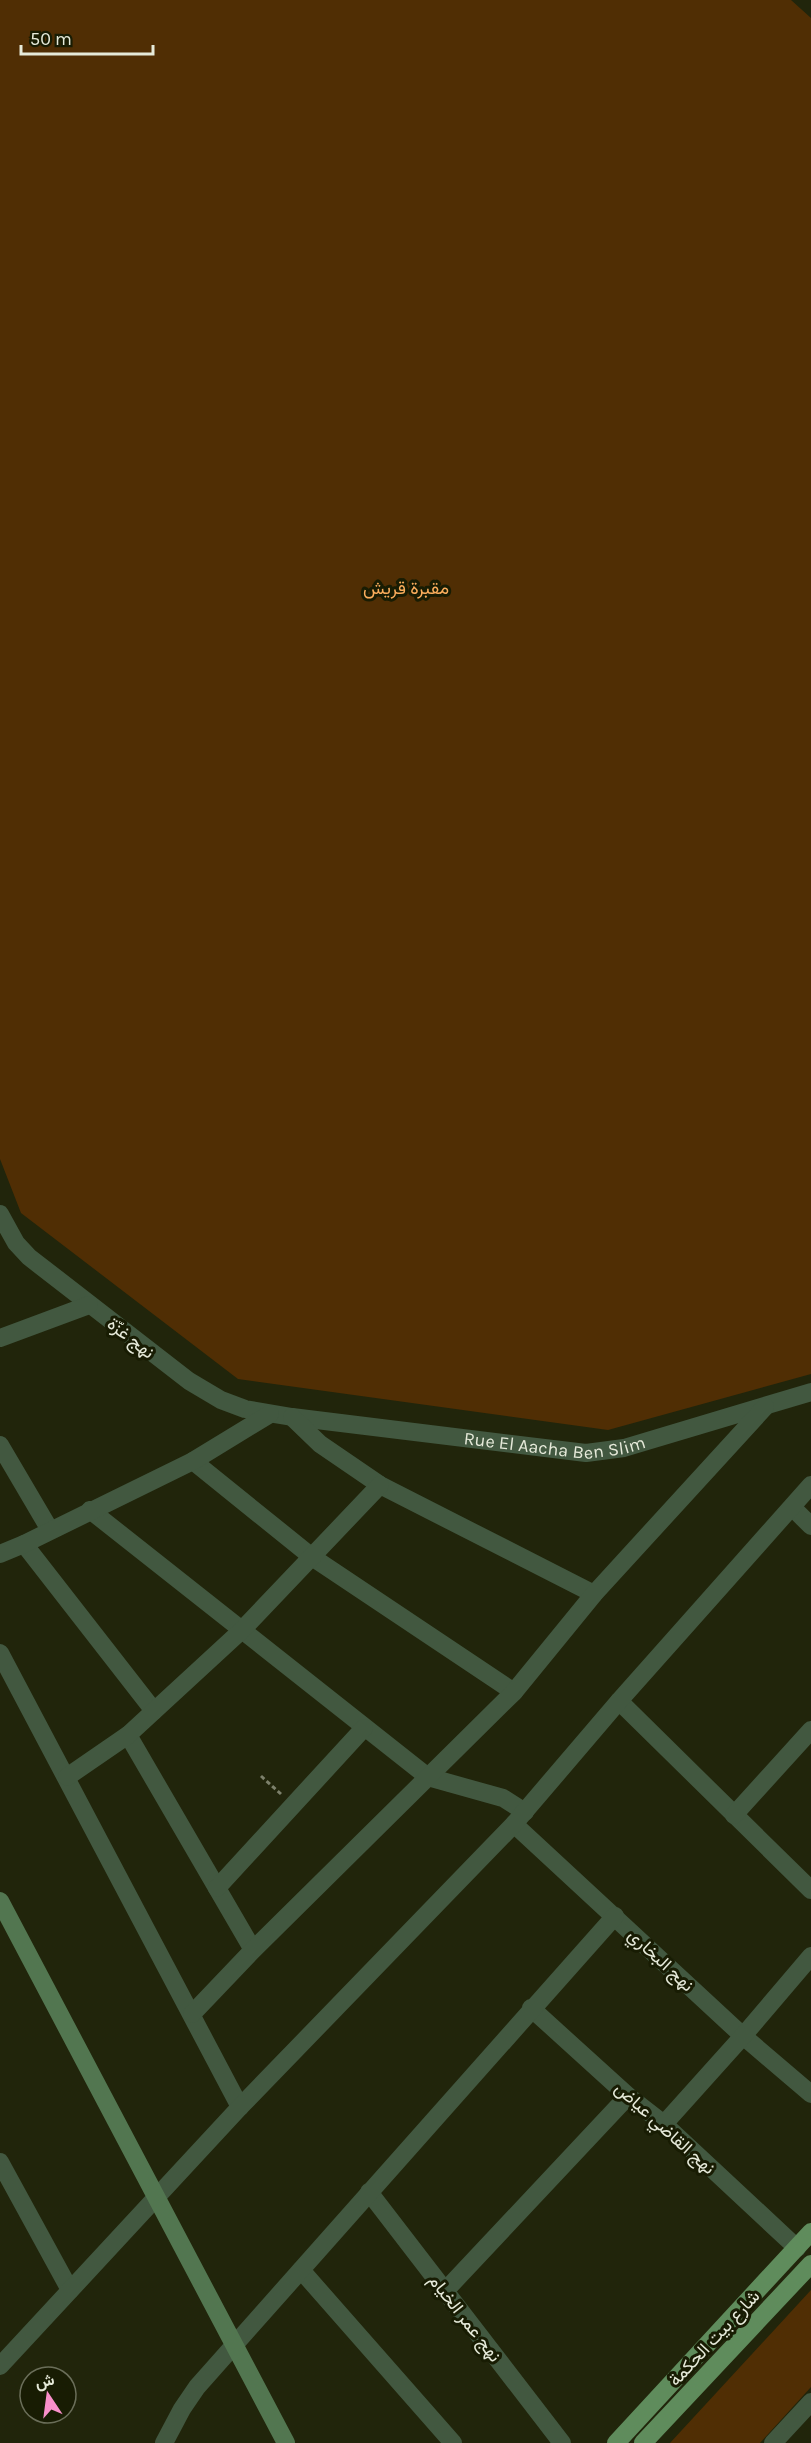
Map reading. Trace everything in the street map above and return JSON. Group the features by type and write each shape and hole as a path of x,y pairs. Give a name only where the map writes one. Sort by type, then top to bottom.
{"main road":[{"path":"0,1901 286,2443"},
{"name":"شارع بيت الحكمة","path":"616,2443 811,2232"},
{"name":"شارع بيت الحكمة","path":"643,2443 811,2264"}],"street":[{"name":"نهج غزّة","path":"0,1214 16,1243 29,1257 189,1381 222,1400 270,1414 292,1417"},
{"path":"0,1338 89,1305"},
{"name":"Rue El Aacha Ben Slim","path":"292,1417 586,1453 624,1448 811,1392"},
{"path":"192,2014 253,1950 514,1692 594,1594 766,1407"},
{"path":"0,1554 192,1461 270,1414"},
{"path":"292,1417 320,1444 380,1485 594,1594"},
{"path":"0,1445 50,1530"},
{"path":"192,1461 312,1557 514,1692"},
{"path":"67,1777 128,1735 242,1630 380,1485"},
{"path":"0,2366 240,2107 519,1818 619,1701 793,1508 811,1485"},
{"path":"793,1508 811,1526"},
{"path":"90,1510 428,1777"},
{"path":"24,1544 154,1711"},
{"path":"0,1653 240,2107"},
{"path":"619,1701 811,1890"},
{"path":"217,1888 364,1728"},
{"path":"734,1815 811,1730"},
{"path":"128,1735 253,1950"},
{"name":"نهج البخاري","path":"428,1777 503,1798 519,1818 615,1916 743,2036 811,2094"},
{"path":"164,2443 197,2387 615,1916"},
{"path":"664,2124 811,1956"},
{"name":"نهج القاضي عياض","path":"531,2008 628,2096 664,2124 797,2248"},
{"path":"445,2291 628,2096"},
{"path":"0,2162 70,2290"},
{"name":"نهج عمر الخيام","path":"369,2192 562,2443"},
{"path":"301,2270 453,2443"},
{"path":"773,2443 811,2402"}],"path":[{"path":"261,1776 293,1806"}],"green space":[{"name":"مقبرة قريش","path":"0,0 791,0 811,18 811,1374 608,1430 238,1379 21,1213 0,1159"},
{"path":"811,2290 811,2387 760,2443 670,2443"}]}
